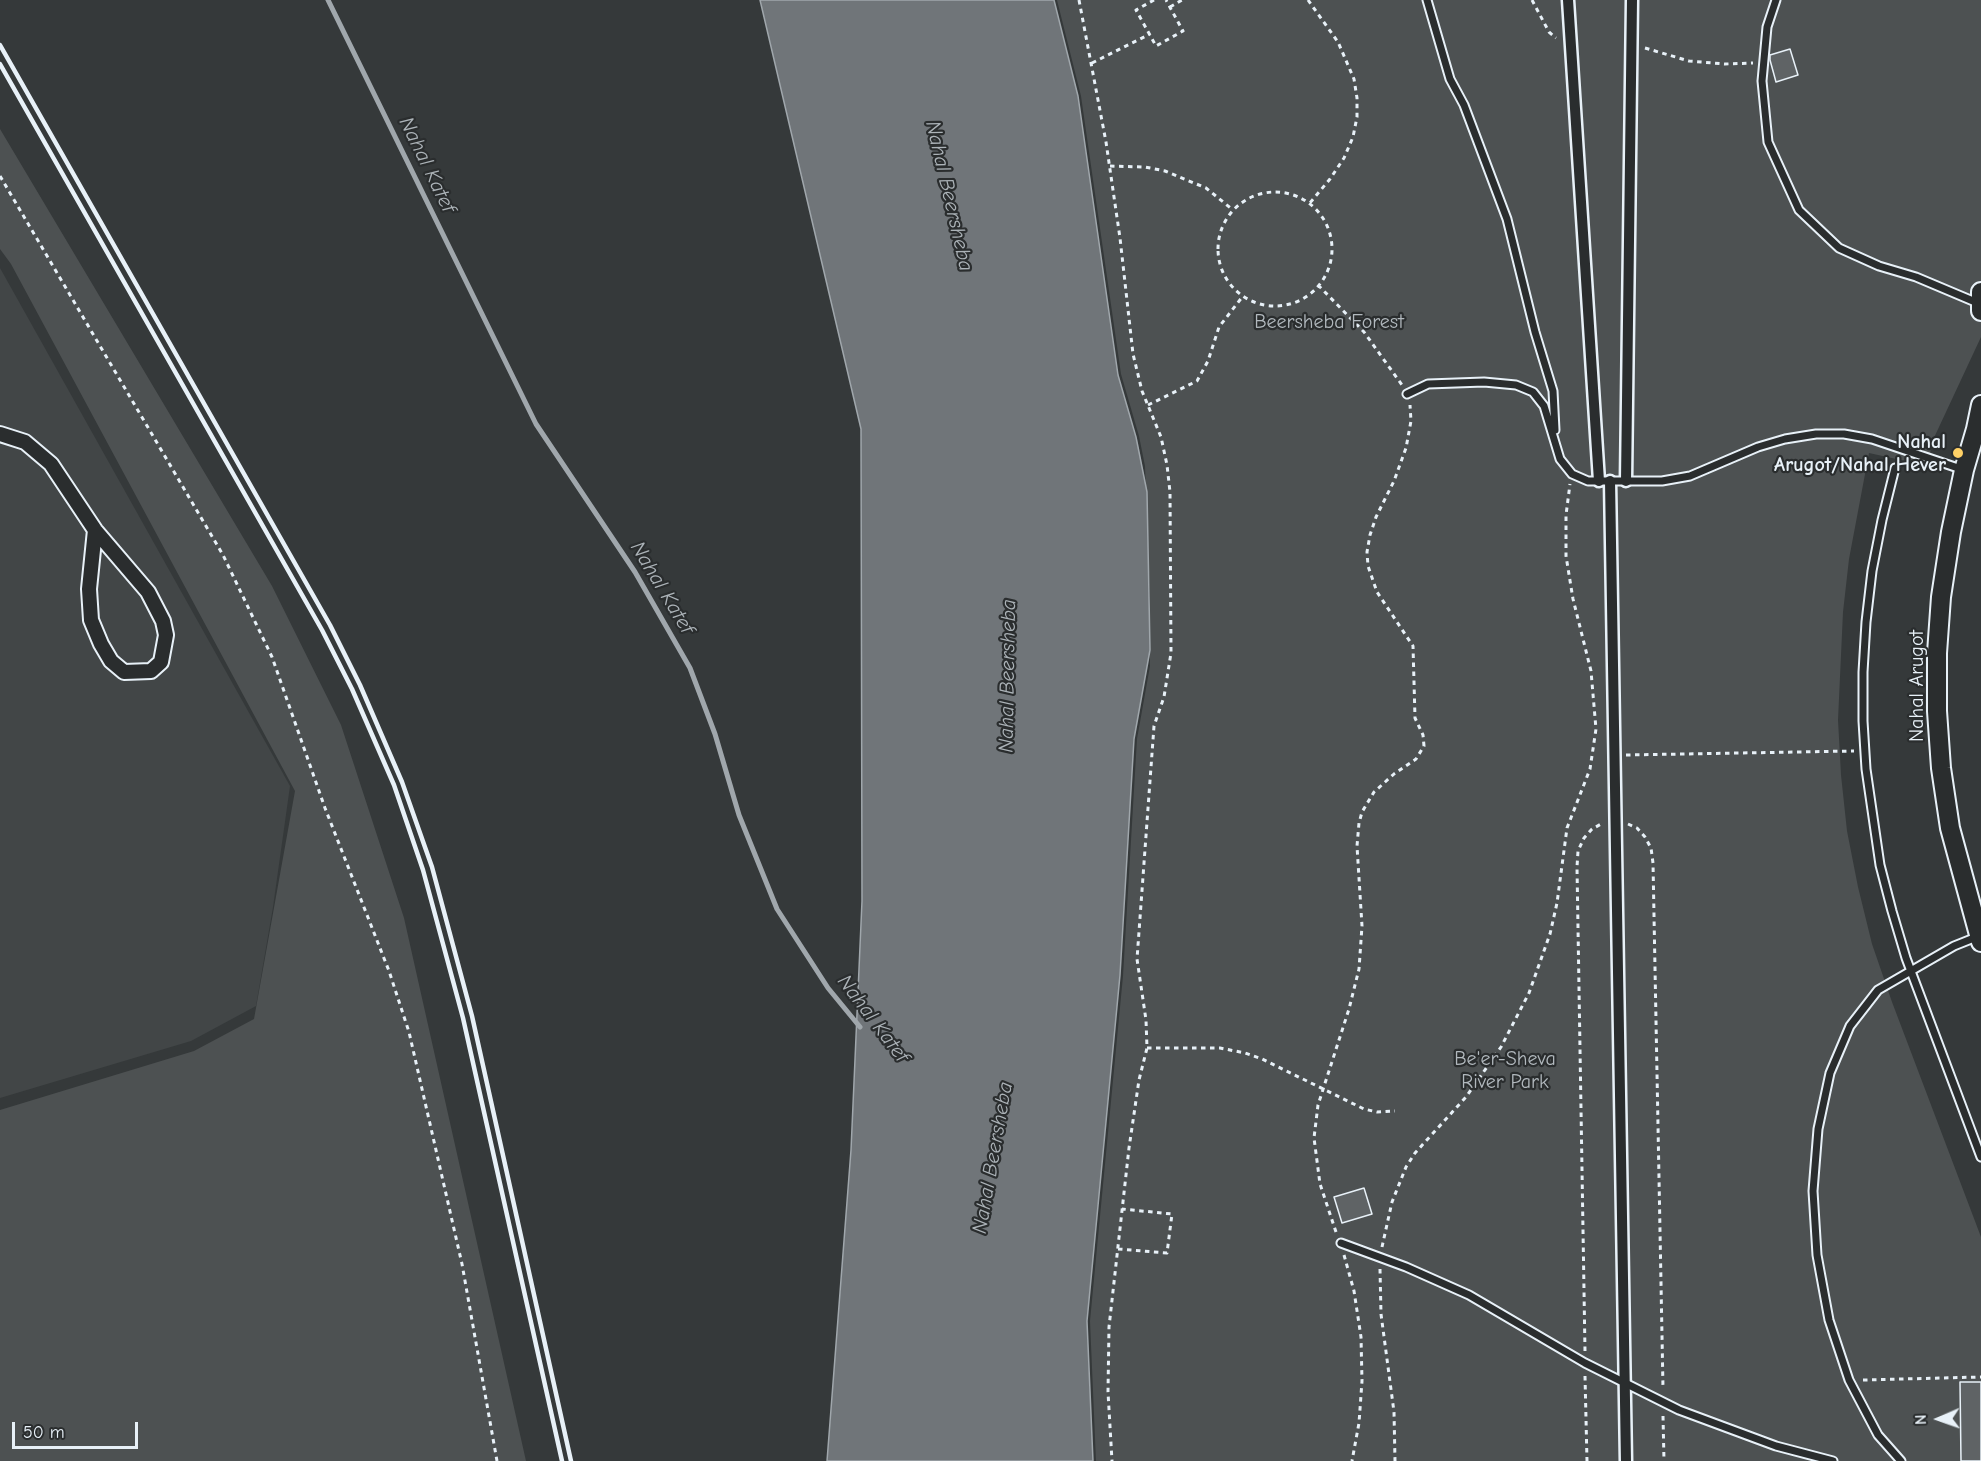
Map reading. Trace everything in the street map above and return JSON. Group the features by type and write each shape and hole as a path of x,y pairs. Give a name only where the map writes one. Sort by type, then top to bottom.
{"street":[{"path":"1568,0 1599,481"},
{"path":"1626,481 1632,0"},
{"name":"Nahal Arugot","path":"1980,939 1950,828 1941,768 1937,711 1937,653 1941,597 1964,470 1979,426 1981,405"},
{"path":"0,434 25,442 51,464 95,530 147,592 163,621 166,635 161,662 151,671 124,672 111,661 100,644 91,620 89,589 95,530"},
{"path":"1610,481 1626,1461"}],"lane":[{"path":"1427,0 1450,78 1464,105 1507,219 1535,332 1553,391 1556,444"},
{"path":"1776,0 1767,27 1762,81 1768,142 1799,210 1839,248 1878,266 1916,277 1981,302"},
{"path":"1407,394 1428,384 1484,382 1516,385 1533,392 1544,406 1560,459 1572,474 1588,481 1662,481 1690,476 1758,447 1785,439 1844,434 1872,440 1964,470"},
{"path":"1894,468 1872,571 1866,622 1863,672 1864,751 1872,817 1892,911 1911,970 1981,1156"},
{"path":"1902,1461 1878,1435 1849,1380 1829,1320 1817,1256 1813,1191 1818,1129 1830,1073 1850,1026 1878,990 1954,946 1980,939"},
{"path":"1341,1243 1381,1257 1469,1295 1585,1363 1663,1402 1746,1436 1833,1461"}],"path":[{"path":"1079,0 1110,166 1133,354 1142,391 1161,437 1168,474 1171,653 1164,697 1154,726 1137,959 1146,1020 1147,1048 1139,1080 1109,1327 1108,1392 1112,1461"},
{"path":"1154,0 1136,10 1156,46 1183,31 1166,0"},
{"path":"1170,7 1182,0"},
{"path":"1308,0 1338,42 1354,79 1357,98 1355,127 1344,158 1309,204"},
{"path":"1532,0 1549,33 1571,49"},
{"path":"1092,63 1150,34"},
{"path":"1631,44 1689,61 1725,64 1764,63"},
{"path":"1110,166 1145,167 1165,171 1206,188 1233,210"},
{"path":"0,176 223,555 272,657 329,818 389,971 409,1032 462,1264 497,1461"},
{"path":"1273,192 1291,194 1309,204 1324,221 1331,247 1329,265 1318,285 1303,298 1286,305 1268,305 1243,296 1225,277 1218,251 1220,233 1233,210 1247,199 1273,192"},
{"path":"1318,285 1365,332 1407,394 1412,416 1407,442 1394,481 1376,517 1367,552 1368,566 1377,592 1413,646 1415,718 1423,735 1424,746 1416,759 1374,792 1362,812 1357,846 1362,926 1359,969 1315,1122 1314,1154 1324,1199 1341,1243 1354,1292 1361,1337 1362,1382 1359,1423 1352,1461"},
{"path":"1148,405 1197,381 1208,361 1219,327 1243,296"},
{"path":"1395,1461 1392,1390 1381,1314 1381,1257 1386,1222 1392,1202 1415,1153 1466,1097 1485,1072 1516,1021 1529,993 1544,954 1557,903 1567,828 1590,769 1596,729 1594,690 1570,584 1566,549 1566,514 1572,474"},
{"path":"1615,755 1864,751"},
{"path":"1587,1461 1576,867 1578,850 1584,838 1592,829 1616,822 1637,828 1646,837 1651,848 1653,863 1664,1461"},
{"path":"1147,1048 1220,1048 1245,1053 1262,1059 1364,1109 1377,1112 1395,1111"},
{"path":"1118,1249 1167,1254 1172,1214 1122,1209"},
{"path":"1849,1380 1981,1377"}],"shaded area":[{"path":"0,268 290,786 256,1006 191,1041 0,1098"}],"green space":[{"name":"Be'er-Sheva River Park","path":"1057,0 1981,0 1981,337 1932,442 1928,466 1869,453 1849,559 1843,612 1838,720 1847,831 1872,944 1981,1237 1981,1461 1096,1461 1090,1321 1123,976 1137,739 1150,666 1150,599 1145,466 1121,374 1081,96"},
{"path":"0,129 272,586 341,725 404,918 526,1461 0,1461 0,1110 194,1051 254,1019 295,791 11,264 0,249"}],"water":[{"name":"Nahal Beersheba","path":"760,0 1054,0 1078,96 1118,375 1136,437 1147,492 1150,650 1134,739 1120,975 1087,1321 1093,1461 827,1461 851,1150 862,901 861,429"}],"building":[{"path":"1790,49 1798,75 1776,82 1770,55"},
{"path":"1364,1188 1372,1214 1342,1223 1334,1197"},
{"path":"1960,1382 1981,1382 1981,1461 1961,1461"}],"waterway":[{"name":"Nahal Katef","path":"328,0 536,424 635,572 690,668 715,734 739,815 777,909 828,988 860,1027"}],"railway":[{"path":"0,45 330,625 360,685 402,782 432,867 472,1016 571,1461"},
{"path":"0,64 322,630 352,689 394,785 423,870 463,1018 562,1461"}],"place":[{"name":"Nahal Arugot/Nahal Hever","path":"1958,453"}],"park label":[{"name":"Beersheba Forest","path":"1329,322"}]}
